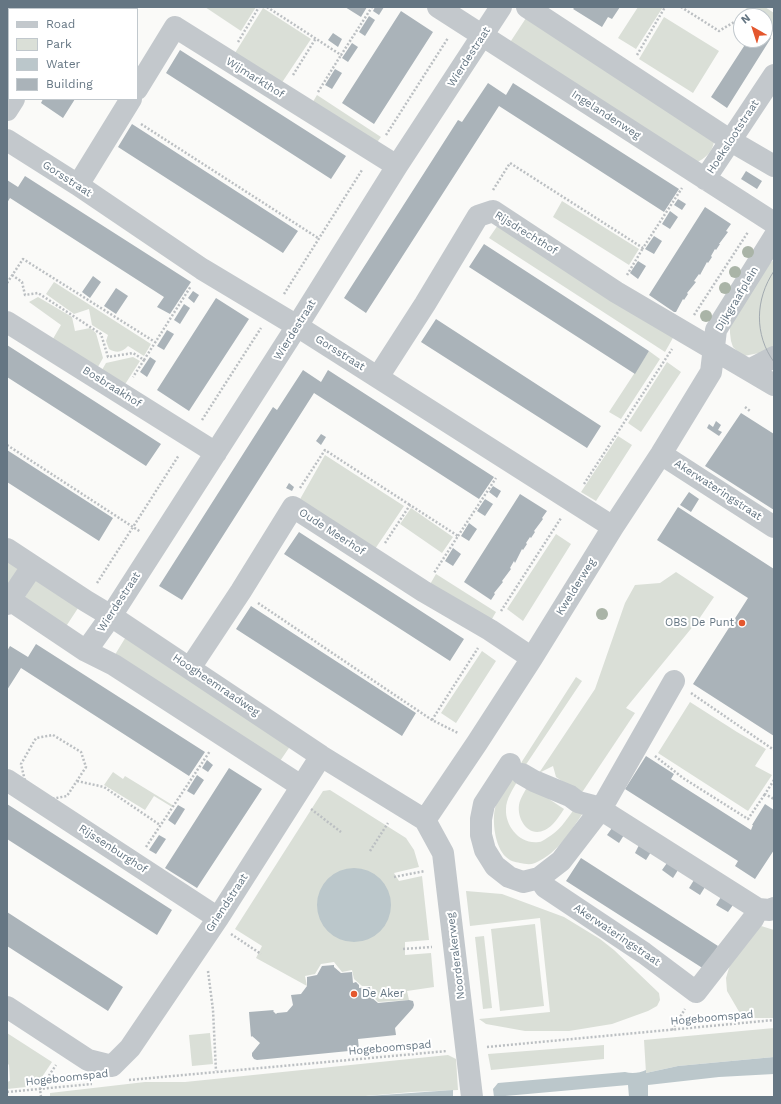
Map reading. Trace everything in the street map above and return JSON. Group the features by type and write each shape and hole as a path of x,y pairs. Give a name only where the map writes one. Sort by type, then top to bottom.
{"street":[{"name":"Ingelandenweg","path":"438,7 767,219"},
{"name":"Wierdestraat","path":"86,651 111,616 297,326 397,166 501,7"},
{"path":"527,7 723,136 774,166"},
{"name":"Wijmarkthof","path":"138,87 175,28 397,166"},
{"name":"Hoekslootstraat","path":"699,175 723,136 774,74"},
{"path":"7,110 13,100"},
{"path":"78,185 126,106"},
{"name":"Gorsstraat","path":"7,140 78,185 202,269 297,326 613,527"},
{"name":"Rijsdrechthof","path":"378,377 425,304 478,216 493,211 616,292 713,348"},
{"name":"Dijkgraafplein","path":"713,348 716,330 774,237"},
{"name":"Bosbraakhof","path":"7,322 216,453"},
{"path":"713,348 774,385"},
{"name":"Kwelderweg","path":"425,820 532,658 613,527 661,454 711,372 713,348"},
{"path":"749,370 774,357"},
{"name":"Akerwateringstraat","path":"661,454 774,527"},
{"name":"Oude Meerhof","path":"190,668 241,591 293,507 423,591 490,630 532,658"},
{"name":"Hoogheemraadweg","path":"7,549 32,567 111,616 190,668 321,756 425,820"},
{"path":"32,567 8,601 86,651 114,665 221,734 298,792"},
{"path":"674,681 601,809 561,861 539,878 523,882 509,877 495,866 485,850 481,835 481,819 484,804 516,769 534,781 570,796 578,802 601,809 766,908"},
{"name":"Griendstraat","path":"68,1047 88,1060 112,1066 130,1048 216,920 321,756"},
{"name":"Rijssenburghof","path":"7,780 135,863 216,920"},
{"name":"Noorderakerweg","path":"425,820 443,853 472,1097"},
{"name":"Akerwateringstraat","path":"539,878 545,887 644,953 696,992 753,919 766,908"},
{"path":"7,1007 68,1047"}],"path":[{"path":"227,60 259,7"},
{"path":"267,7 341,55"},
{"path":"324,96 318,92 372,7"},
{"path":"627,73 665,7"},
{"path":"681,7 719,31 733,23"},
{"path":"86,601 459,20"},
{"path":"282,94 316,38"},
{"path":"126,106 318,238"},
{"path":"488,212 488,197 510,163 643,248"},
{"path":"616,292 643,248 699,175"},
{"path":"432,720 572,501 683,332 767,219"},
{"path":"7,283 23,259 155,342"},
{"path":"138,383 132,379 202,269"},
{"path":"12,275 22,282 25,295 38,293 102,334 108,356 132,353 144,360"},
{"path":"744,407 750,411"},
{"path":"7,445 158,543"},
{"path":"293,507 295,497 324,450 458,536"},
{"path":"423,591 508,460"},
{"path":"374,559 410,505"},
{"path":"241,591 432,720 477,743"},
{"path":"674,681 774,750"},
{"path":"689,700 692,694"},
{"path":"135,863 221,734"},
{"path":"53,735 81,752 86,767 77,781 67,796 51,799 25,781 21,764 36,738 53,735"},
{"path":"653,754 683,778 748,819 774,780"},
{"path":"77,781 104,788 160,825"},
{"path":"298,792 341,832"},
{"path":"765,794 774,799"},
{"path":"370,851 401,805"},
{"path":"394,877 445,866"},
{"path":"216,920 261,954"},
{"path":"403,949 454,945"},
{"path":"208,967 213,1010 216,1071"},
{"name":"Hogeboomspad","path":"124,1081 216,1071 774,1020"},
{"path":"41,1097 40,1089 68,1047"},
{"name":"Hogeboomspad","path":"7,1092 94,1084"}],"green space":[{"path":"205,7 256,7 241,31"},
{"path":"638,7 663,7 636,49 618,38"},
{"path":"744,7 766,8 746,8"},
{"path":"263,8 311,39 281,84 235,53"},
{"path":"773,12 774,13 774,27 773,26"},
{"path":"664,17 719,51 693,93 639,59"},
{"path":"526,18 714,142 710,152 696,163 509,44"},
{"path":"317,95 381,137 375,145 311,105"},
{"path":"562,201 639,249 629,265 553,217"},
{"path":"498,225 674,336 665,352 489,238"},
{"path":"774,260 774,348 764,352 744,356 733,347 730,326 770,263"},
{"path":"54,282 151,344 144,356 128,346 119,352 109,349 106,341 108,335 92,325 89,309 74,314 46,294"},
{"path":"38,297 72,317 75,331 90,328 96,333 103,358 95,372 50,344 61,325 29,302"},
{"path":"649,351 660,359 621,419 609,412"},
{"path":"133,357 140,361 122,389 99,375 106,363"},
{"path":"667,362 681,372 641,432 628,423"},
{"path":"618,436 632,445 596,501 581,492"},
{"path":"325,455 404,506 375,549 299,501"},
{"path":"411,508 453,537 442,553 400,524"},
{"path":"556,534 571,544 523,621 507,609"},
{"path":"7,558 20,567 7,587"},
{"path":"676,572 714,597 699,619 626,708 635,713 581,794 556,777 553,766 539,773 595,689 625,603 635,585 660,583"},
{"path":"436,574 496,612 489,624 429,586"},
{"path":"36,578 80,605 65,628 23,600"},
{"path":"127,635 293,742 278,764 113,658"},
{"path":"482,651 496,661 456,723 441,713"},
{"path":"576,677 582,681 525,766 521,763"},
{"path":"690,702 766,749 755,766 772,775 748,811 658,753"},
{"path":"113,772 123,779 125,776 174,806 172,807 154,796 145,810 104,785"},
{"path":"512,776 518,780 507,802 506,815 511,828 520,837 532,842 542,841 559,829 574,809 583,813 557,848 543,859 533,864 518,863 508,858 502,853 495,834 494,814 496,804"},
{"path":"528,785 564,809 553,824 545,830 539,832 533,831 525,826 520,816 519,805 521,797"},
{"path":"330,790 406,838 414,850 419,867 394,873 399,881 422,876 429,940 405,942 405,955 431,953 434,987 407,991 409,1000 378,1002 373,996 372,986 362,986 354,979 352,970 342,972 334,962 321,964 315,974 305,976 307,986 256,958 262,946 235,929 323,791"},
{"path":"466,891 502,894 564,917 600,939 614,950 659,993 660,1000 657,1006 648,1011 612,1024 569,1031 525,1031 486,1024 479,1019 550,1012 540,918 470,926"},
{"path":"535,924 544,1006 500,1011 491,929"},
{"path":"758,925 774,930 774,1018 748,1018 741,1015 727,991 726,978 734,951"},
{"path":"484,936 492,1008 483,1009 475,937"},
{"path":"774,1028 774,1057 678,1066 646,1073 644,1040"},
{"path":"7,1033 52,1062 36,1086 7,1089 7,1082 10,1081 9,1065 7,1063"},
{"path":"210,1033 213,1064 192,1066 189,1035"},
{"path":"604,1045 604,1059 491,1070 488,1054"},
{"path":"448,1055 456,1059 458,1090 354,1097 50,1097 50,1093 145,1082 185,1082"}],"water":[{"path":"354,868 368,871 380,879 388,891 391,905 388,919 380,931 368,939 354,942 340,939 328,931 320,919 317,905 320,891 328,879 340,871"},
{"path":"774,1057 774,1074 719,1077 648,1085 648,1097 629,1097 628,1085 494,1097 493,1089 498,1083 625,1072 636,1073 646,1070 646,1073 678,1066"},
{"path":"453,1090 453,1097 354,1097"}],"building":[{"path":"103,7 135,7 134,8 102,8"},
{"path":"345,7 367,7 361,17"},
{"path":"375,7 384,7 379,15 373,11"},
{"path":"575,7 620,7 612,19 608,17 602,27 573,9"},
{"path":"401,11 433,32 374,124 342,103"},
{"path":"369,16 375,20 365,36 359,32"},
{"path":"333,33 342,39 338,47 328,40"},
{"path":"352,43 358,47 348,62 342,58"},
{"path":"743,48 765,48 727,108 711,97"},
{"path":"180,50 346,156 331,179 166,73"},
{"path":"335,69 342,73 332,89 325,85"},
{"path":"488,83 506,95 513,83 679,189 664,212 499,106 366,313 344,298 458,120 462,122"},
{"path":"42,100 74,100 63,118 41,103"},
{"path":"132,124 298,231 283,253 118,147"},
{"path":"746,171 762,181 757,189 741,179"},
{"path":"25,176 191,282 170,314 157,307 164,297 10,198 7,203 7,180 18,187"},
{"path":"678,199 686,204 682,210 674,205"},
{"path":"705,207 731,224 726,231 728,232 716,250 715,249 711,256 712,257 694,281 696,282 687,293 688,294 684,300 683,299 676,312 674,312 649,295"},
{"path":"670,211 678,217 670,229 662,224"},
{"path":"654,236 662,241 654,254 645,249"},
{"path":"484,244 649,351 635,374 469,267"},
{"path":"638,261 646,266 638,279 630,273"},
{"path":"93,276 101,282 90,298 82,292"},
{"path":"116,288 128,296 116,314 104,306"},
{"path":"193,291 199,295 194,303 188,298"},
{"path":"216,298 249,319 189,411 157,390"},
{"path":"184,304 190,308 180,324 174,320"},
{"path":"436,319 601,426 587,448 421,342"},
{"path":"167,330 174,334 164,350 157,346"},
{"path":"7,345 161,444 146,466 7,377"},
{"path":"150,357 156,361 147,377 140,372"},
{"path":"303,370 321,382 328,370 494,477 479,499 314,393 182,600 159,586 273,407 277,410"},
{"path":"741,413 774,434 774,510 705,466"},
{"path":"716,421 721,425 718,430 722,432 719,436 707,428 709,424 713,427"},
{"path":"321,434 326,437 321,445 316,441"},
{"path":"7,450 113,518 99,541 7,482"},
{"path":"289,483 294,487 292,491 286,488"},
{"path":"493,486 501,491 497,498 489,492"},
{"path":"689,492 699,499 691,512 680,505"},
{"path":"520,494 547,511 534,531 535,532 526,543 527,544 523,550 522,549 515,563 514,561 510,568 511,569 494,593 495,594 491,600 464,582"},
{"path":"485,499 493,504 485,516 477,511"},
{"path":"678,507 774,569 774,736 693,684 748,598 657,540"},
{"path":"469,523 477,529 469,541 461,536"},
{"path":"299,532 464,639 450,661 284,554"},
{"path":"453,548 461,554 453,566 445,561"},
{"path":"251,606 416,713 402,736 236,629"},
{"path":"36,644 205,752 189,776 21,668 7,690 7,651 10,646 28,657"},
{"path":"646,756 674,774 671,779 751,830 752,825 765,804 774,810 774,850 755,879 735,866 738,861 625,789"},
{"path":"207,760 213,765 208,772 202,768"},
{"path":"229,768 262,789 197,888 165,868"},
{"path":"197,775 204,780 194,795 187,791"},
{"path":"7,804 172,910 157,935 7,839"},
{"path":"178,805 185,809 175,825 168,820"},
{"path":"612,828 624,835 619,843 607,835"},
{"path":"159,835 166,839 156,854 149,850"},
{"path":"639,845 651,852 646,860 635,853"},
{"path":"581,858 718,946 704,969 566,881"},
{"path":"667,863 678,870 673,878 662,870"},
{"path":"694,880 705,887 700,895 689,888"},
{"path":"721,897 733,905 728,912 716,905"},
{"path":"7,912 123,987 108,1011 7,946"},
{"path":"334,965 334,967 341,973 352,972 353,983 356,982 359,985 359,988 370,987 371,997 378,1003 409,1000 413,1001 413,1008 395,1028 396,1035 358,1039 359,1050 257,1060 254,1059 252,1053 260,1043 252,1036 251,1037 249,1012 274,1010 273,1011 276,1014 287,1012 293,1005 291,995 301,994 307,986 307,977 317,975 322,966"}],"tram line":[{"path":"774,271 763,293 759,317 763,340 767,351 774,362"}],"place":[{"name":"OBS De Punt","path":"742,623"},
{"name":"De Aker","path":"354,994"}]}
